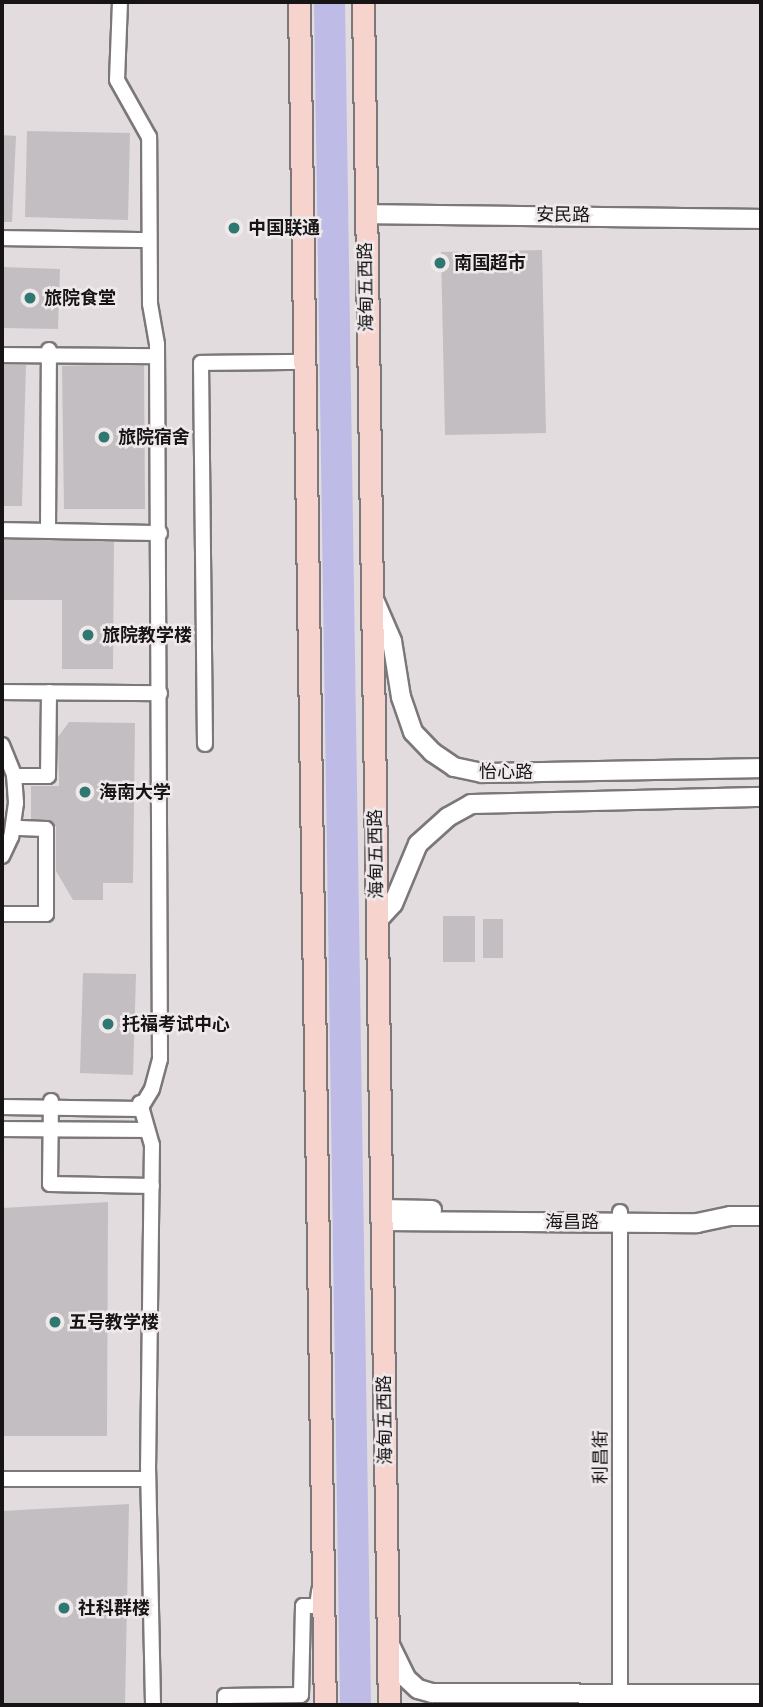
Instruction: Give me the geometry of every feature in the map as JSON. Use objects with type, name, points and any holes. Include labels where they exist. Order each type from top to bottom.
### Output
[{"type":"main road","points":[[299,2],[326,1705]]},
{"type":"main road","name":"海甸五西路","points":[[363,2],[389,1705]]},
{"type":"street","points":[[115,2],[111,77],[143,136],[146,243],[155,353],[155,1048],[137,1106],[144,1130],[149,1186],[146,1479],[150,1705]]},
{"type":"street","points":[[120,2],[117,77],[149,137],[146,243]]},
{"type":"street","name":"安民路","points":[[366,217],[761,219]]},
{"type":"street","name":"安民路","points":[[366,217],[761,225]]},
{"type":"street","points":[[2,237],[146,243]]},
{"type":"street","points":[[2,243],[146,243]]},
{"type":"street","points":[[2,349],[155,353]]},
{"type":"street","points":[[2,355],[46,352]]},
{"type":"street","points":[[46,352],[46,528]]},
{"type":"street","points":[[205,744],[201,363],[304,362]]},
{"type":"street","points":[[2,528],[157,531]]},
{"type":"street","name":"怡心路","points":[[371,592],[392,641],[401,697],[413,732],[432,752],[454,767],[482,773],[761,768]]},
{"type":"street","points":[[2,692],[157,695]]},
{"type":"street","points":[[2,698],[49,695]]},
{"type":"street","points":[[14,776],[48,776],[49,695]]},
{"type":"street","points":[[2,745],[14,776],[13,828],[2,856]]},
{"type":"street","name":"怡心路","points":[[377,921],[393,904],[418,844],[448,817],[471,804],[761,797]]},
{"type":"street","points":[[2,914],[46,914],[46,828],[13,828]]},
{"type":"street","points":[[2,908],[46,909]]},
{"type":"street","points":[[2,1101],[137,1106]]},
{"type":"street","points":[[2,1107],[51,1104]]},
{"type":"street","points":[[51,1104],[50,1184],[149,1186]]},
{"type":"street","points":[[2,1129],[144,1130]]},
{"type":"street","name":"海昌路","points":[[381,1215],[620,1217],[761,1209]]},
{"type":"street","name":"海昌路","points":[[620,1217],[697,1223],[730,1216],[761,1216]]},
{"type":"street","name":"利昌街","points":[[620,1217],[620,1698]]},
{"type":"street","points":[[2,1479],[146,1479]]},
{"type":"street","points":[[225,1705],[225,1696],[302,1695],[303,1606],[317,1606],[323,1569]]},
{"type":"street","points":[[388,1638],[405,1678],[425,1692],[761,1702]]},
{"type":"street","points":[[430,1705],[761,1694]]},
{"type":"water","points":[[314,2],[345,2],[371,1705],[340,1705]]},
{"type":"building","points":[[27,131],[130,133],[128,220],[25,217]]},
{"type":"building","points":[[2,135],[16,136],[12,222],[2,222]]},
{"type":"building","points":[[542,250],[546,433],[445,435],[441,252]]},
{"type":"building","name":"旅院食堂","points":[[2,267],[60,269],[58,329],[2,328]]},
{"type":"building","name":"旅院宿舍","points":[[144,363],[145,509],[64,509],[62,366]]},
{"type":"building","points":[[2,364],[26,365],[22,506],[2,506]]},
{"type":"building","name":"旅院教学楼","points":[[2,537],[114,538],[113,669],[62,669],[62,600],[2,600]]},
{"type":"building","points":[[69,722],[135,723],[133,883],[103,883],[103,900],[73,900],[56,871],[56,826],[31,826],[31,786],[59,786],[58,737]]},
{"type":"building","points":[[443,916],[475,916],[475,962],[443,962]]},
{"type":"building","points":[[483,919],[503,919],[503,958],[483,958]]},
{"type":"building","name":"托福考试中心","points":[[83,973],[136,974],[133,1075],[80,1073]]},
{"type":"building","name":"五号教学楼","points":[[108,1202],[107,1436],[2,1436],[2,1208]]},
{"type":"building","name":"社科群楼","points":[[129,1504],[125,1705],[2,1705],[2,1511]]},
{"type":"place","name":"中国联通","points":[[234,228]]},
{"type":"place","name":"南国超市","points":[[440,263]]},
{"type":"place","name":"旅院食堂","points":[[30,298]]},
{"type":"place","name":"旅院宿舍","points":[[104,437]]},
{"type":"place","name":"旅院教学楼","points":[[88,635]]},
{"type":"place","name":"海南大学","points":[[85,792]]},
{"type":"place","name":"托福考试中心","points":[[108,1024]]},
{"type":"place","name":"五号教学楼","points":[[55,1322]]},
{"type":"place","name":"社科群楼","points":[[64,1608]]}]
